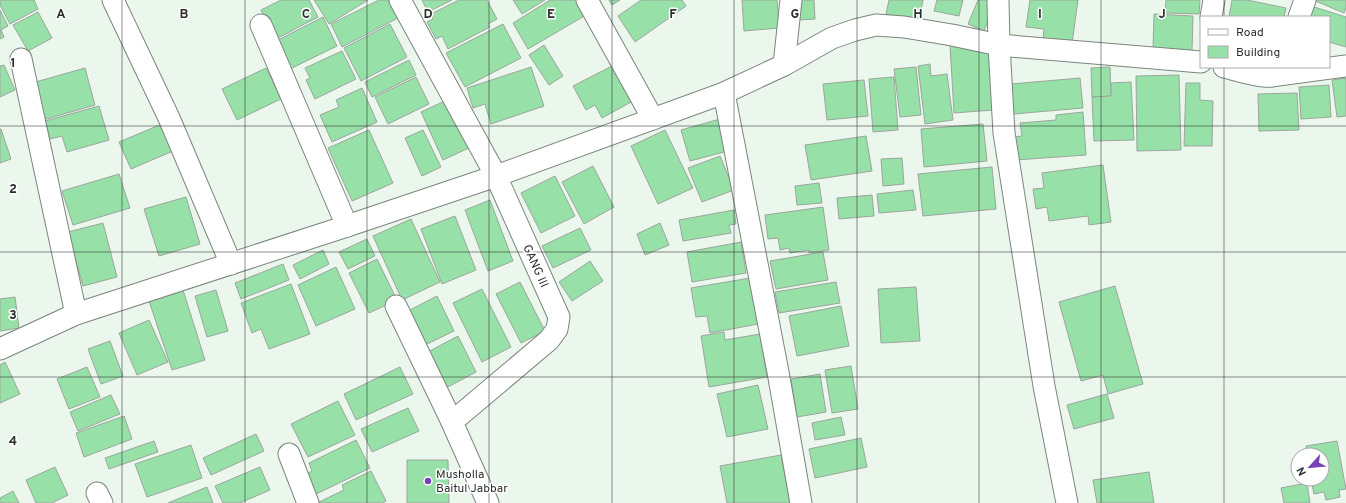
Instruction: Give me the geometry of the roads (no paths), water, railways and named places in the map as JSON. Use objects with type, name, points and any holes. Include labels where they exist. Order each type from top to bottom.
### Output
[{"type":"street","points":[[113,0],[169,118],[231,264]]},
{"type":"street","name":"GANG III","points":[[400,0],[496,176],[559,317],[557,329],[548,340],[459,416],[451,420]]},
{"type":"street","points":[[587,0],[654,119]]},
{"type":"street","points":[[784,65],[791,0]]},
{"type":"street","points":[[998,0],[1004,133],[1044,386],[1067,503]]},
{"type":"street","points":[[1211,16],[1214,0]]},
{"type":"street","points":[[1299,16],[1305,0]]},
{"type":"street","points":[[261,25],[347,226]]},
{"type":"street","points":[[0,349],[76,314],[496,176],[724,93],[784,65],[832,38],[855,30],[876,25],[911,28],[999,45],[1200,62]]},
{"type":"street","points":[[21,59],[76,314]]},
{"type":"street","points":[[1330,67],[1346,66]]},
{"type":"street","points":[[1228,68],[1259,75],[1275,71],[1318,68]]},
{"type":"street","points":[[724,93],[801,503]]},
{"type":"street","points":[[396,306],[451,420],[488,503]]},
{"type":"street","points":[[289,454],[308,503]]},
{"type":"place","name":"Musholla Baitul Jabbar","points":[[428,481]]}]
